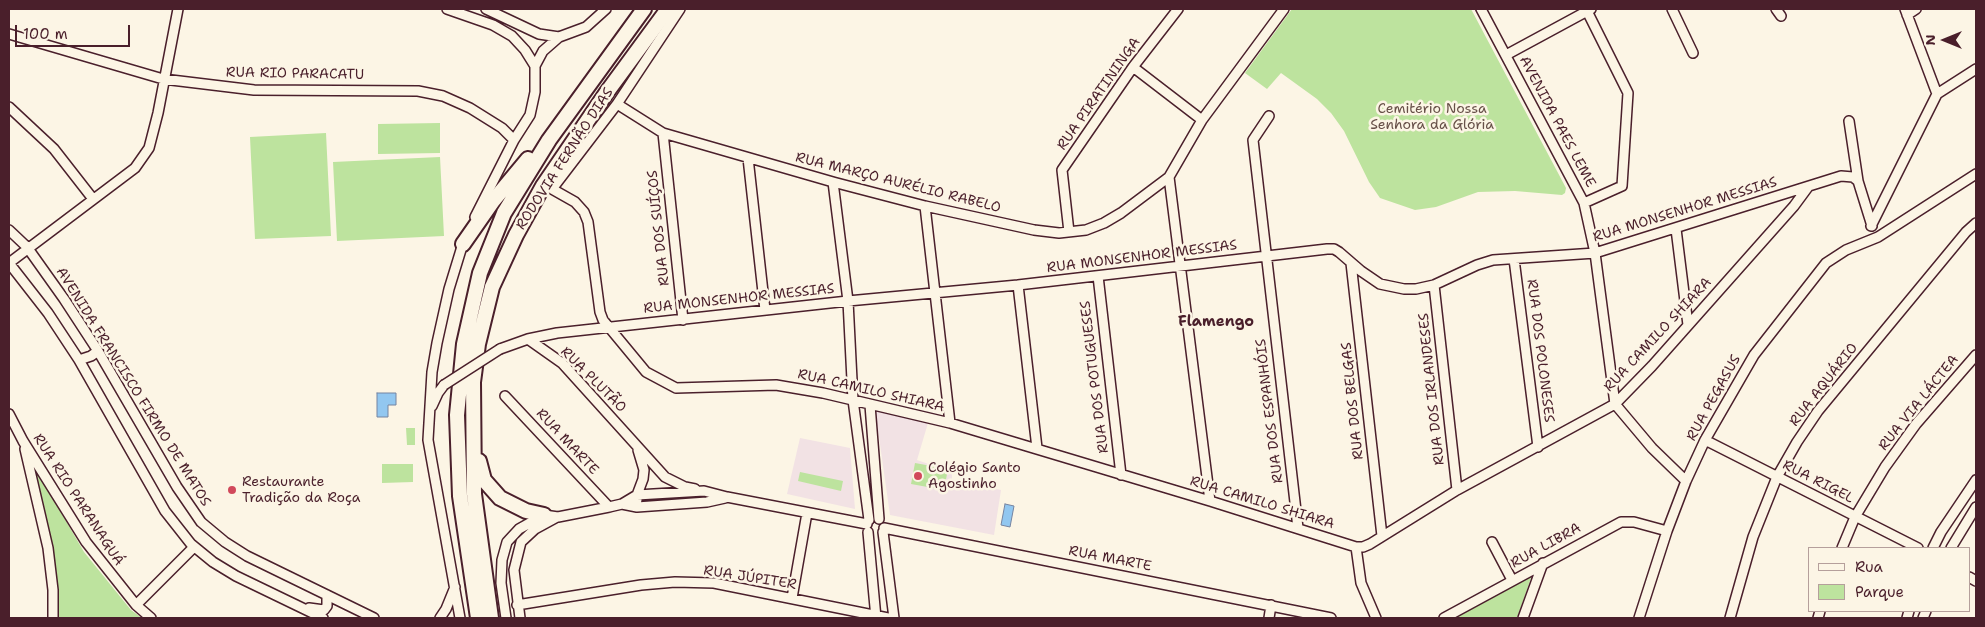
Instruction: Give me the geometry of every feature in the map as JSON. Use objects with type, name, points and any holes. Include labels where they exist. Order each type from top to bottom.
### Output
[{"type":"highway","name":"RODOVIA FERNÃO DIAS","points":[[478,618],[460,496],[457,416],[464,344],[480,273],[504,213],[548,140],[644,9]]},
{"type":"highway","name":"RODOVIA FERNÃO DIAS","points":[[491,618],[474,494],[473,382],[478,344],[492,287],[529,209],[559,162],[668,9]]},
{"type":"highway","points":[[463,244],[493,201],[534,152],[548,140]]},
{"type":"highway","points":[[516,235],[552,189]]},
{"type":"highway","points":[[473,382],[475,388],[478,458],[484,480],[500,498],[526,511],[551,516]]},
{"type":"highway","points":[[485,575],[490,588],[496,618]]},
{"type":"street","points":[[178,9],[163,79],[158,113],[149,148],[134,168],[27,247],[9,263],[48,313],[79,360],[166,511],[194,547],[213,562],[236,576],[323,618]]},
{"type":"street","points":[[447,9],[485,22],[512,36],[525,50],[535,66]]},
{"type":"street","points":[[486,9],[539,34],[558,37]]},
{"type":"street","points":[[460,618],[428,440],[437,343],[449,289],[463,244],[514,140],[530,115],[535,92],[535,66],[543,52],[558,37],[586,27],[606,9]]},
{"type":"street","name":"RODOVIA FERNÃO DIAS","points":[[552,189],[617,104],[680,9]]},
{"type":"street","name":"RUA PIRATININGA","points":[[1069,232],[1062,170],[1133,66],[1178,9]]},
{"type":"street","points":[[1210,501],[1169,177],[1202,120],[1284,9]]},
{"type":"street","name":"AVENIDA PAES LEME","points":[[1481,9],[1584,203],[1595,253],[1615,404]]},
{"type":"street","points":[[1672,9],[1693,53]]},
{"type":"street","points":[[1916,9],[1906,12],[1937,94]]},
{"type":"street","points":[[1506,56],[1589,10],[1628,93],[1622,186],[1584,203]]},
{"type":"street","name":"RUA RIO PARACATU","points":[[9,34],[163,79],[254,90],[418,91],[443,96],[470,108],[502,128],[514,140]]},
{"type":"street","points":[[1133,66],[1202,120]]},
{"type":"street","points":[[1872,226],[1937,94],[1976,68]]},
{"type":"street","name":"RUA MARÇO AURÉLIO RABELO","points":[[617,104],[663,132],[748,158],[925,206],[1059,234],[1086,230],[1104,223],[1169,177]]},
{"type":"street","points":[[9,107],[54,149],[93,199]]},
{"type":"street","name":"RUA DOS ESPANHÓIS","points":[[1269,116],[1253,140],[1298,528]]},
{"type":"street","points":[[1849,121],[1858,181],[1872,226],[1878,237]]},
{"type":"street","name":"RUA DOS SUÍÇOS","points":[[663,132],[683,320]]},
{"type":"street","points":[[748,158],[764,310]]},
{"type":"street","name":"RUA PEGASUS","points":[[1639,618],[1667,531],[1686,481],[1705,440],[1754,355],[1826,263],[1846,250],[1878,237],[1976,174]]},
{"type":"street","name":"RUA MONSENHOR MESSIAS","points":[[429,414],[438,393],[444,385],[500,349],[528,339],[557,333],[848,301],[1018,285],[1334,249],[1380,284],[1392,288],[1416,289],[1434,285],[1476,265],[1493,260],[1595,253],[1841,176],[1853,177],[1858,181]]},
{"type":"street","points":[[834,182],[848,301],[853,400],[868,526],[876,617]]},
{"type":"street","name":"RUA CAMILO SHIARA","points":[[552,189],[575,202],[584,212],[588,222],[600,312],[608,328],[646,372],[676,388],[776,385],[823,393],[950,423],[1037,448],[1356,547],[1363,547],[1457,490],[1615,404],[1794,206],[1808,187]]},
{"type":"street","points":[[925,206],[950,423]]},
{"type":"street","name":"RUA AQUÁRIO","points":[[1730,618],[1753,537],[1777,477],[1797,442],[1818,411],[1976,222]]},
{"type":"street","points":[[1676,229],[1688,325]]},
{"type":"street","name":"AVENIDA FRANCISCO FIRMO DE MATOS","points":[[9,230],[27,247],[64,298],[177,487],[202,522],[225,542],[247,556],[374,618]]},
{"type":"street","name":"RUA DOS POLONESES","points":[[1514,259],[1538,447]]},
{"type":"street","name":"RUA DOS BELGAS","points":[[1351,263],[1382,536]]},
{"type":"street","name":"RUA DOS POTUGUESES","points":[[1098,276],[1121,475]]},
{"type":"street","points":[[1018,285],[1037,448]]},
{"type":"street","name":"RUA DOS IRLANDESES","points":[[1434,285],[1457,490]]},
{"type":"street","name":"RUA PLUTÃO","points":[[528,339],[562,364],[665,477],[684,487],[704,491]]},
{"type":"street","points":[[79,360],[98,352]]},
{"type":"street","name":"RUA VIA LÁCTEA","points":[[1842,547],[1855,517],[1885,467],[1916,424],[1976,355]]},
{"type":"street","name":"RUA MARTE","points":[[505,396],[609,507]]},
{"type":"street","points":[[870,404],[879,519],[884,524],[894,618]]},
{"type":"street","points":[[1615,404],[1652,448],[1686,481]]},
{"type":"street","name":"RUA RIO PARANAGUÁ","points":[[9,414],[23,441],[86,542],[136,605],[151,618]]},
{"type":"street","name":"RUA RIGEL","points":[[1705,440],[1916,547]]},
{"type":"street","points":[[23,441],[48,548],[53,590],[53,618]]},
{"type":"street","name":"RUA PLUTÃO","points":[[635,443],[644,470],[643,480],[637,495],[637,507]]},
{"type":"street","points":[[1934,547],[1941,532],[1976,480]]},
{"type":"street","points":[[506,618],[501,582],[502,560],[506,542],[519,529],[551,516],[622,504],[637,495],[704,491],[868,526]]},
{"type":"street","points":[[622,504],[637,507],[707,502],[727,497]]},
{"type":"street","points":[[1952,547],[1976,507]]},
{"type":"street","points":[[792,598],[807,513]]},
{"type":"street","points":[[520,618],[514,570],[521,542],[551,516]]},
{"type":"street","points":[[868,526],[876,518],[879,519]]},
{"type":"street","name":"RUA LIBRA","points":[[1444,618],[1621,522],[1634,522],[1667,531]]},
{"type":"street","name":"RUA MARTE","points":[[868,526],[876,536],[884,530],[1331,618]]},
{"type":"street","points":[[1492,542],[1512,580]]},
{"type":"street","points":[[136,605],[194,547]]},
{"type":"street","points":[[1356,547],[1360,583],[1376,618]]},
{"type":"street","points":[[1523,618],[1543,563]]},
{"type":"street","name":"RUA JÚPITER","points":[[518,605],[641,585],[675,582],[714,583],[888,618]]},
{"type":"street","points":[[440,618],[446,609],[455,586]]},
{"type":"street","points":[[292,602],[324,610],[327,606],[326,594]]},
{"type":"street","points":[[1269,618],[1272,605]]},
{"type":"shaded area","name":"Colégio Santo Agostinho","points":[[875,409],[928,423],[917,460],[952,472],[952,480],[1001,490],[994,535],[890,515]]},
{"type":"shaded area","points":[[800,438],[850,448],[855,509],[787,494]]},
{"type":"green space","name":"Cemitério Nossa Senhora da Glória","points":[[1292,9],[1471,9],[1566,188],[1565,193],[1562,195],[1515,191],[1478,192],[1436,207],[1415,210],[1380,198],[1369,182],[1344,131],[1331,113],[1317,99],[1281,73],[1267,89],[1245,73]]},
{"type":"green space","points":[[440,123],[440,153],[378,154],[378,124]]},
{"type":"green space","points":[[326,133],[331,236],[255,239],[250,137]]},
{"type":"green space","points":[[440,157],[444,236],[337,241],[333,162]]},
{"type":"green space","points":[[406,428],[415,428],[415,445],[407,445]]},
{"type":"green space","points":[[915,463],[948,469],[944,490],[911,484]]},
{"type":"green space","points":[[382,464],[413,464],[413,482],[382,483]]},
{"type":"green space","points":[[800,472],[843,481],[841,491],[798,481]]},
{"type":"green space","points":[[38,473],[84,552],[131,610],[142,618],[57,618],[59,594],[51,542],[34,477]]},
{"type":"green space","points":[[1532,575],[1517,618],[1454,618]]},
{"type":"water","points":[[377,393],[396,393],[396,405],[388,405],[388,417],[377,417]]},
{"type":"water","points":[[1005,504],[1014,506],[1010,527],[1001,525]]},
{"type":"place","name":"Colégio Santo Agostinho","points":[[918,476]]},
{"type":"place","name":"Restaurante Tradição da Roça","points":[[232,490]]},
{"type":"district","name":"Flamengo","points":[[1216,322]]}]
